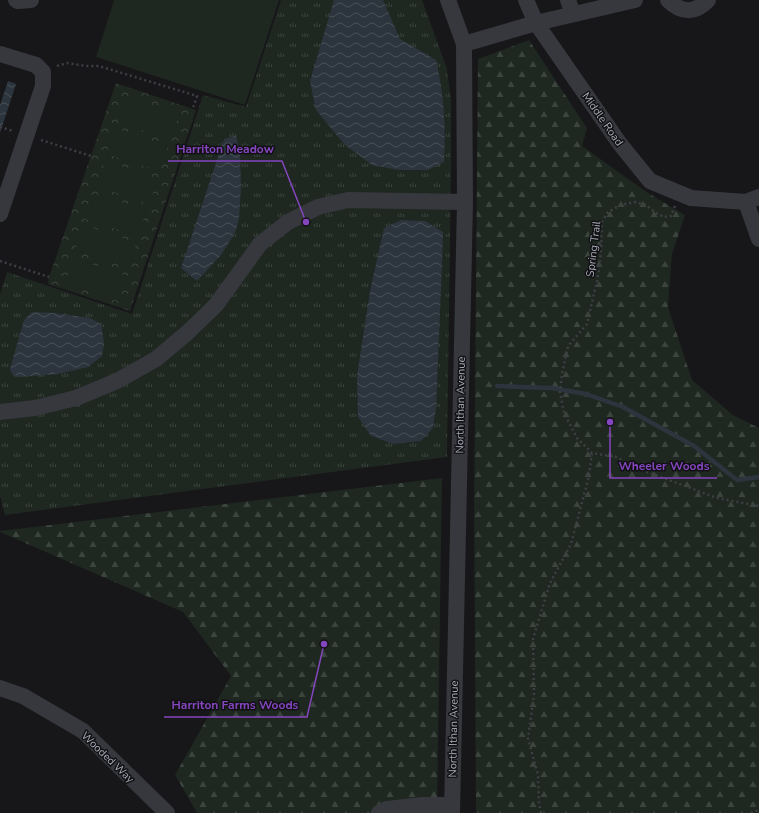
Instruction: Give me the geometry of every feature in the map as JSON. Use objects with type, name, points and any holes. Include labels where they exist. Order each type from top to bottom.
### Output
[{"type":"street","points":[[16,0],[30,0]]},
{"type":"street","name":"North Ithan Avenue","points":[[448,0],[464,44],[465,202],[452,809]]},
{"type":"street","name":"Middle Road","points":[[526,0],[536,23],[620,144],[650,181],[691,198],[752,199]]},
{"type":"street","points":[[464,44],[536,23],[570,7],[635,0]]},
{"type":"street","points":[[668,0],[674,6],[688,10],[696,9],[708,0]]},
{"type":"street","points":[[0,54],[36,66],[44,72],[42,86],[0,214]]},
{"type":"street","points":[[752,199],[759,239]]},
{"type":"street","points":[[0,412],[35,408],[76,398],[117,381],[156,359],[187,333],[216,305],[260,244],[288,222],[318,208],[348,200],[465,202]]},
{"type":"street","name":"Wooded Way","points":[[0,688],[23,696],[83,731],[167,813]]},
{"type":"street","points":[[379,813],[387,809],[423,805],[452,809]]},
{"type":"path","points":[[53,67],[67,63],[86,66],[99,66],[197,96],[192,108]]},
{"type":"path","points":[[0,126],[17,132]]},
{"type":"path","points":[[34,138],[91,156]]},
{"type":"path","name":"Spring Trail","points":[[592,453],[577,438],[564,413],[560,392],[568,346],[587,324],[597,281],[601,253],[602,222],[608,212],[620,205],[635,202],[646,205],[664,217],[672,216],[680,194]]},
{"type":"path","points":[[0,261],[50,277]]},
{"type":"path","points":[[541,813],[539,804],[538,775],[528,738],[534,695],[533,639],[550,583],[571,544],[589,476],[592,453],[616,456],[642,470],[717,498],[759,506]]},
{"type":"path","points":[[751,813],[759,810]]},
{"type":"green space","points":[[114,0],[279,0],[245,105],[96,57]]},
{"type":"green space","points":[[281,0],[422,0],[447,69],[451,100],[447,457],[5,515],[0,496],[0,294],[7,272],[132,314],[203,95],[246,107]]},
{"type":"green space","points":[[529,40],[587,128],[582,146],[648,193],[685,215],[672,254],[668,307],[692,380],[733,415],[759,428],[759,813],[476,813],[474,506],[478,59]]},
{"type":"green space","points":[[116,83],[196,110],[130,311],[48,284],[49,277]]},
{"type":"green space","points":[[127,97],[179,115],[171,140],[118,122]]},
{"type":"green space","points":[[115,129],[168,146],[160,171],[107,154]]},
{"type":"green space","points":[[105,161],[158,179],[149,204],[97,186]]},
{"type":"green space","points":[[94,194],[146,211],[138,236],[85,219]]},
{"type":"green space","points":[[84,225],[136,243],[128,267],[75,250]]},
{"type":"green space","points":[[74,258],[126,276],[118,301],[65,283]]},
{"type":"green space","points":[[442,478],[437,813],[197,813],[175,775],[231,676],[183,612],[0,532],[0,531]]},
{"type":"water","points":[[334,0],[383,0],[400,39],[436,60],[444,111],[444,162],[428,170],[399,170],[372,165],[344,144],[316,110],[310,81]]},
{"type":"water","points":[[8,81],[16,84],[0,133],[0,105]]},
{"type":"water","points":[[236,136],[240,152],[241,187],[239,219],[235,233],[221,255],[197,281],[181,268],[224,139]]},
{"type":"water","points":[[401,220],[425,221],[443,232],[442,264],[436,408],[433,428],[421,441],[393,444],[371,436],[358,417],[357,376],[370,291],[384,228]]},
{"type":"water","points":[[32,312],[54,313],[90,318],[101,324],[104,342],[102,356],[88,367],[58,374],[20,377],[12,374],[10,369],[24,320]]},
{"type":"waterway","points":[[497,386],[552,388],[586,394],[623,407],[694,446],[737,480],[759,477]]},
{"type":"place","name":"Harriton Meadow","points":[[306,222]]},
{"type":"place","name":"Wheeler Woods","points":[[610,422]]},
{"type":"place","name":"Harriton Farms Woods","points":[[324,644]]}]
